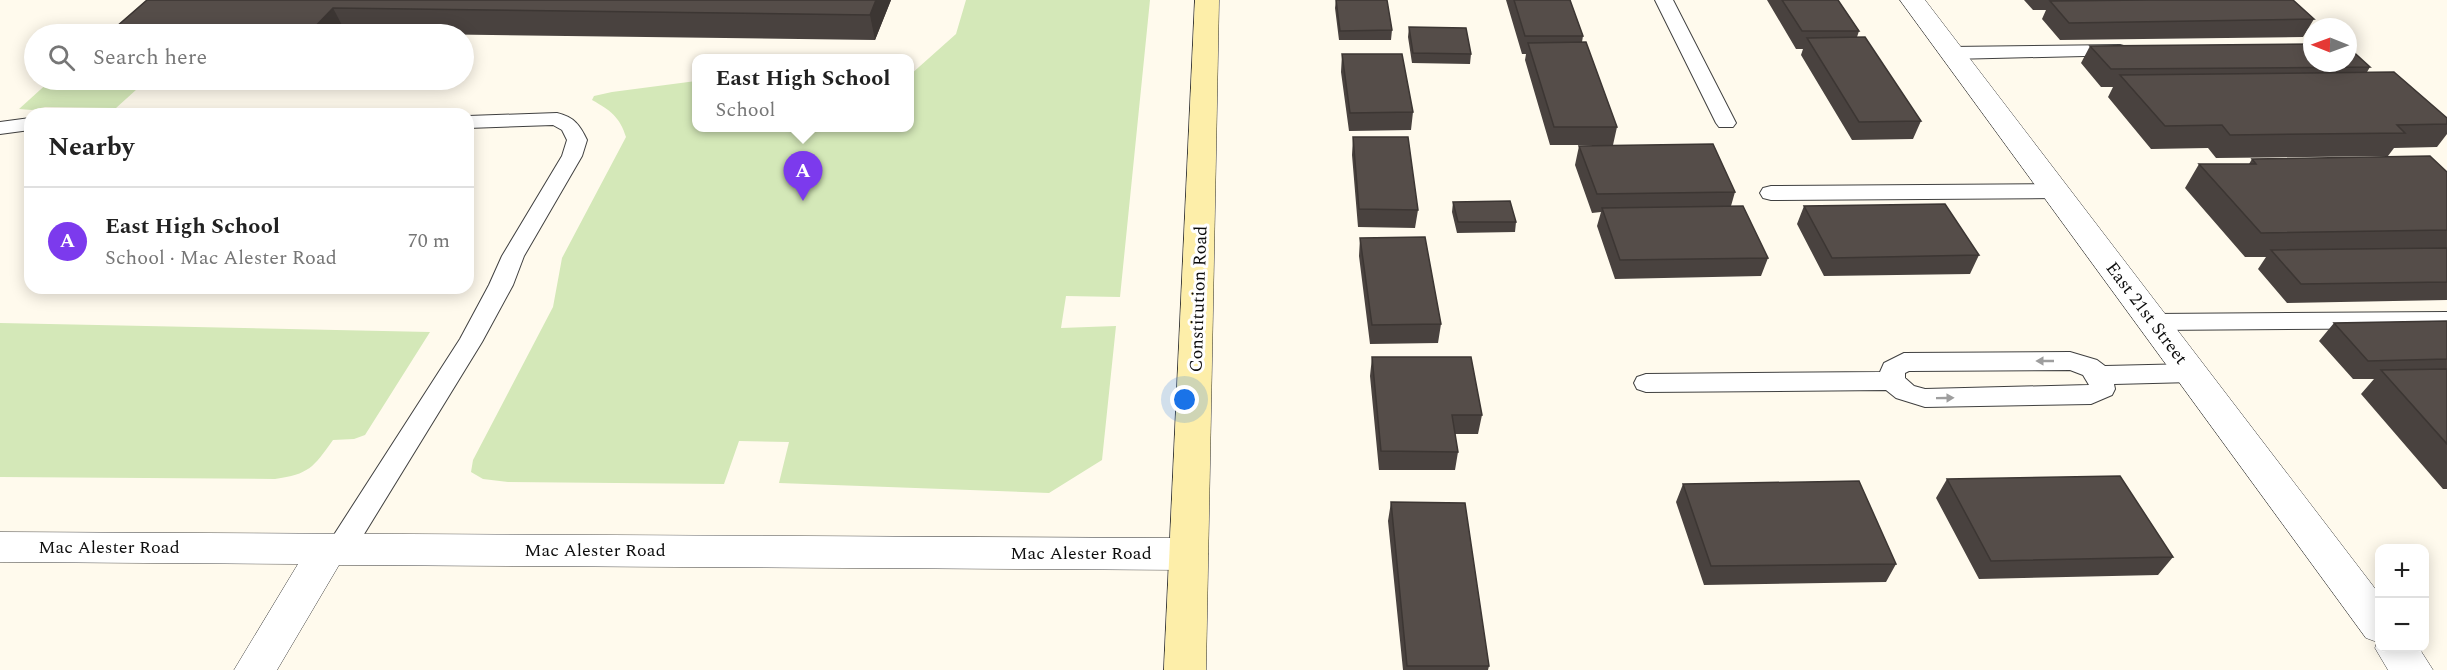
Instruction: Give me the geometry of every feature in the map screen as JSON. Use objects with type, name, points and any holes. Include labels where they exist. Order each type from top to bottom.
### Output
[{"type":"street","name":"Constitution Road","points":[[1185,670],[1207,0]]},
{"type":"street","name":"East 21st Street","points":[[1912,0],[2375,621]]},
{"type":"street","name":"Mac Alester Road","points":[[0,547],[1189,554]]},
{"type":"street","points":[[255,670],[334,549]]},
{"type":"street","points":[[2399,652],[2412,670]]},
{"type":"lane","points":[[1664,0],[1725,123]]},
{"type":"lane","points":[[1951,53],[2143,51]]},
{"type":"lane","points":[[334,549],[470,342],[501,285],[513,256],[572,156],[577,140],[570,126],[556,119],[474,122]]},
{"type":"lane","points":[[0,128],[24,125]]},
{"type":"lane","points":[[1771,194],[2056,191]]},
{"type":"lane","points":[[2154,322],[2447,320]]},
{"type":"lane","points":[[1892,381],[1893,369],[1904,362],[2070,361],[2087,365],[2100,375],[2192,373]]},
{"type":"lane","points":[[1646,383],[1892,381],[1905,392],[1925,398],[2091,395],[2103,389],[2100,375]]},
{"type":"green space","points":[[966,0],[1150,0],[1120,297],[1066,296],[1061,328],[1116,326],[1102,460],[1049,493],[779,483],[789,442],[739,441],[724,484],[508,482],[483,479],[471,472],[473,460],[553,307],[562,258],[626,137],[617,119],[592,100],[594,96],[692,82],[692,132],[914,132],[914,71],[956,34]]},
{"type":"green space","points":[[40,90],[136,90],[116,108],[19,109]]},
{"type":"green space","points":[[0,323],[430,332],[365,435],[354,439],[333,440],[315,463],[296,475],[275,479],[0,477]]},
{"type":"building","points":[[147,0],[876,0],[870,15],[333,8],[318,24],[119,24]]},
{"type":"building","points":[[1336,0],[1387,0],[1392,30],[1340,31]]},
{"type":"building","points":[[1514,0],[1570,0],[1583,36],[1525,36]]},
{"type":"building","points":[[1782,0],[1838,0],[1859,31],[1802,31]]},
{"type":"building","points":[[2293,0],[2313,18],[2069,23],[2050,1]]},
{"type":"building","points":[[1409,27],[1466,28],[1471,54],[1413,53]]},
{"type":"building","points":[[1865,37],[1921,121],[1859,122],[1807,38]]},
{"type":"building","points":[[1586,42],[1617,127],[1554,127],[1528,43]]},
{"type":"building","points":[[2303,44],[2303,68],[2111,69],[2090,46]]},
{"type":"building","points":[[1342,54],[1402,54],[1413,112],[1350,113]]},
{"type":"building","points":[[2357,55],[2370,67],[2357,67]]},
{"type":"building","points":[[2394,72],[2447,118],[2447,124],[2397,125],[2405,133],[2230,135],[2222,125],[2165,126],[2120,75]]},
{"type":"building","points":[[1353,137],[1408,137],[1418,210],[1359,209]]},
{"type":"building","points":[[1713,144],[1735,192],[1597,194],[1579,146]]},
{"type":"building","points":[[2430,156],[2447,172],[2447,230],[2261,233],[2199,164],[2256,164],[2252,159]]},
{"type":"building","points":[[1510,201],[1516,222],[1458,222],[1453,202]]},
{"type":"building","points":[[1945,204],[1979,255],[1832,258],[1804,206]]},
{"type":"building","points":[[1743,206],[1768,258],[1620,260],[1602,208]]},
{"type":"building","points":[[1425,237],[1441,324],[1372,325],[1360,238]]},
{"type":"building","points":[[2447,248],[2447,282],[2301,284],[2271,250]]},
{"type":"building","points":[[2447,321],[2447,359],[2368,361],[2334,323]]},
{"type":"building","points":[[1372,357],[1471,357],[1482,415],[1452,415],[1458,452],[1381,451]]},
{"type":"building","points":[[2447,369],[2447,444],[2381,370]]},
{"type":"building","points":[[2120,476],[2173,557],[1991,561],[1947,479]]},
{"type":"building","points":[[1859,481],[1896,564],[1711,566],[1683,484]]},
{"type":"building","points":[[1391,502],[1465,503],[1489,666],[1407,666]]},
{"type":"place","name":"East High School","points":[[803,201]]}]
